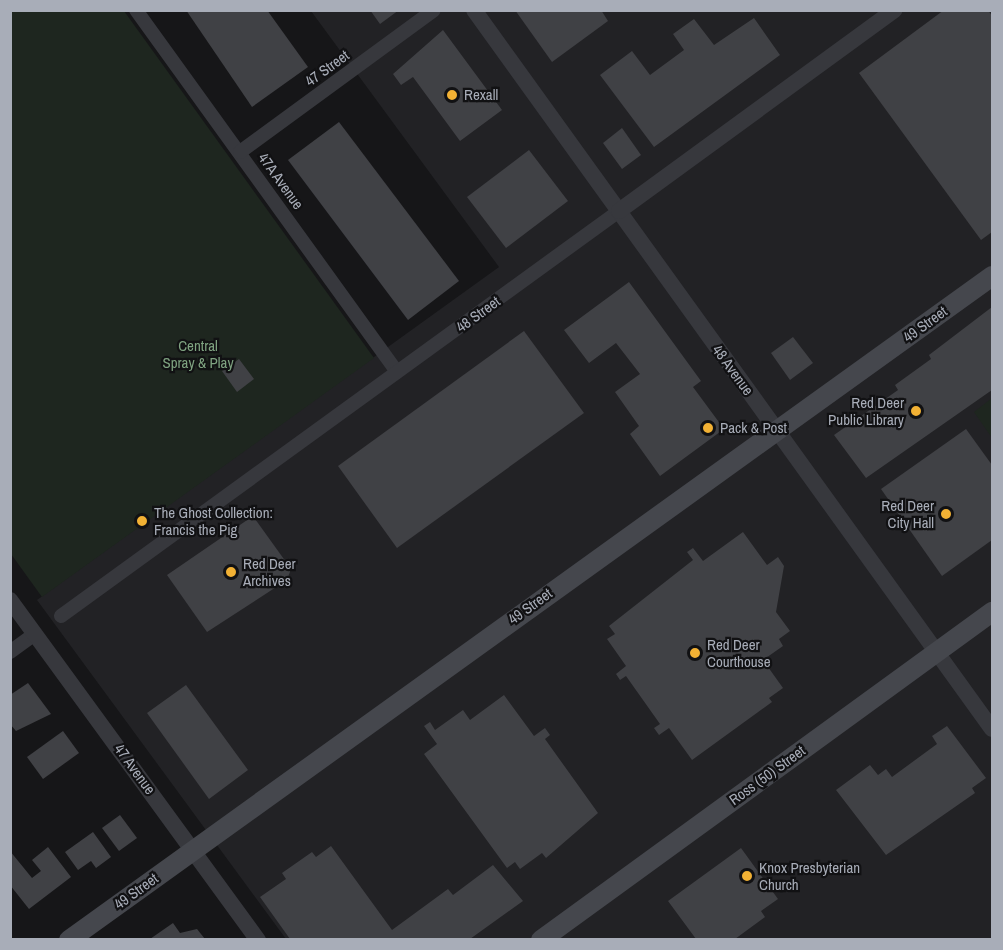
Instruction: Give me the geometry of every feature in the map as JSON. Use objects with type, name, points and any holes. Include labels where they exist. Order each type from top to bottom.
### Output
[{"type":"main road","name":"49 Street","points":[[69,939],[993,276]]},
{"type":"main road","name":"Ross (50) Street","points":[[541,939],[993,612]]},
{"type":"street","name":"47A Avenue","points":[[136,10],[397,372]]},
{"type":"street","name":"47 Street","points":[[240,152],[434,10]]},
{"type":"street","name":"48 Avenue","points":[[474,10],[993,729]]},
{"type":"street","name":"48 Street","points":[[61,616],[895,10]]},
{"type":"street","name":"47 Avenue","points":[[10,600],[258,939]]},
{"type":"street","points":[[10,652],[35,634]]},
{"type":"shaded area","points":[[311,11],[992,11],[992,939],[286,939],[37,600],[499,267]]},
{"type":"green space","name":"Central Spray & Play","points":[[11,11],[124,11],[374,358],[42,597],[11,554]]},
{"type":"green space","points":[[992,398],[992,438],[974,412]]},
{"type":"building","points":[[186,10],[267,10],[308,67],[252,107]]},
{"type":"building","points":[[370,10],[399,10],[380,24]]},
{"type":"building","points":[[515,10],[601,10],[608,21],[552,62]]},
{"type":"building","points":[[944,10],[988,10],[992,16],[992,232],[981,240],[859,73]]},
{"type":"building","points":[[754,18],[780,55],[654,147],[600,75],[632,51],[650,75],[684,50],[673,34],[694,19],[714,45]]},
{"type":"building","points":[[443,30],[502,110],[460,141],[413,77],[401,85],[393,74]]},
{"type":"building","points":[[339,122],[459,281],[408,320],[288,160]]},
{"type":"building","points":[[622,128],[641,155],[622,169],[603,143]]},
{"type":"building","points":[[529,150],[568,201],[506,248],[467,197]]},
{"type":"building","points":[[629,282],[701,381],[693,387],[724,429],[660,476],[630,434],[639,426],[615,392],[640,374],[616,343],[589,363],[564,330]]},
{"type":"building","name":"Red Deer Public Library","points":[[992,307],[992,390],[866,478],[834,435],[898,390],[895,385],[931,359],[929,355]]},
{"type":"building","points":[[524,331],[584,413],[397,548],[338,466]]},
{"type":"building","points":[[793,337],[813,363],[790,380],[771,353]]},
{"type":"building","points":[[239,359],[254,379],[237,392],[222,371]]},
{"type":"building","name":"Red Deer City Hall","points":[[966,429],[992,465],[992,540],[942,576],[881,489]]},
{"type":"building","name":"Red Deer Archives","points":[[253,516],[291,569],[287,580],[207,632],[167,575]]},
{"type":"building","name":"Red Deer Courthouse","points":[[743,532],[767,565],[778,557],[784,566],[776,612],[790,631],[779,639],[783,646],[763,660],[783,688],[769,698],[772,702],[692,760],[669,728],[659,735],[654,728],[660,724],[626,676],[620,680],[616,674],[626,666],[607,639],[615,634],[609,626],[693,560],[687,552],[693,548],[703,561]]},
{"type":"building","points":[[28,683],[51,714],[16,731],[10,724],[10,695]]},
{"type":"building","points":[[186,685],[248,770],[209,799],[147,713]]},
{"type":"building","points":[[504,695],[534,736],[545,728],[550,735],[545,739],[598,813],[546,858],[542,853],[520,869],[515,862],[507,868],[424,754],[437,744],[424,726],[430,722],[435,730],[463,710],[470,720]]},
{"type":"building","points":[[947,726],[986,778],[972,788],[975,793],[886,855],[836,790],[870,765],[878,775],[886,769],[892,777],[937,744],[932,736]]},
{"type":"building","points":[[63,731],[79,753],[43,779],[27,757]]},
{"type":"building","points":[[120,815],[137,838],[119,851],[102,828]]},
{"type":"building","points":[[93,832],[111,857],[96,868],[91,861],[78,870],[65,852]]},
{"type":"building","points":[[331,846],[392,930],[448,889],[453,895],[493,865],[523,901],[470,939],[290,939],[260,897],[286,879],[282,873],[312,852],[316,857]]},
{"type":"building","points":[[48,847],[71,877],[29,909],[10,885],[10,851],[32,878],[41,871],[32,860]]},
{"type":"building","points":[[741,848],[778,899],[761,911],[765,917],[735,939],[696,939],[668,901]]},
{"type":"building","points":[[173,923],[180,933],[197,929],[205,939],[150,939]]},
{"type":"place","name":"Rexall","points":[[452,95]]},
{"type":"place","name":"Red Deer Public Library","points":[[916,411]]},
{"type":"place","name":"Pack & Post","points":[[708,428]]},
{"type":"place","name":"Red Deer City Hall","points":[[946,514]]},
{"type":"place","name":"The Ghost Collection: Francis the Pig","points":[[142,521]]},
{"type":"place","name":"Red Deer Archives","points":[[231,572]]},
{"type":"place","name":"Red Deer Courthouse","points":[[695,653]]},
{"type":"place","name":"Knox Presbyterian Church","points":[[747,876]]}]
